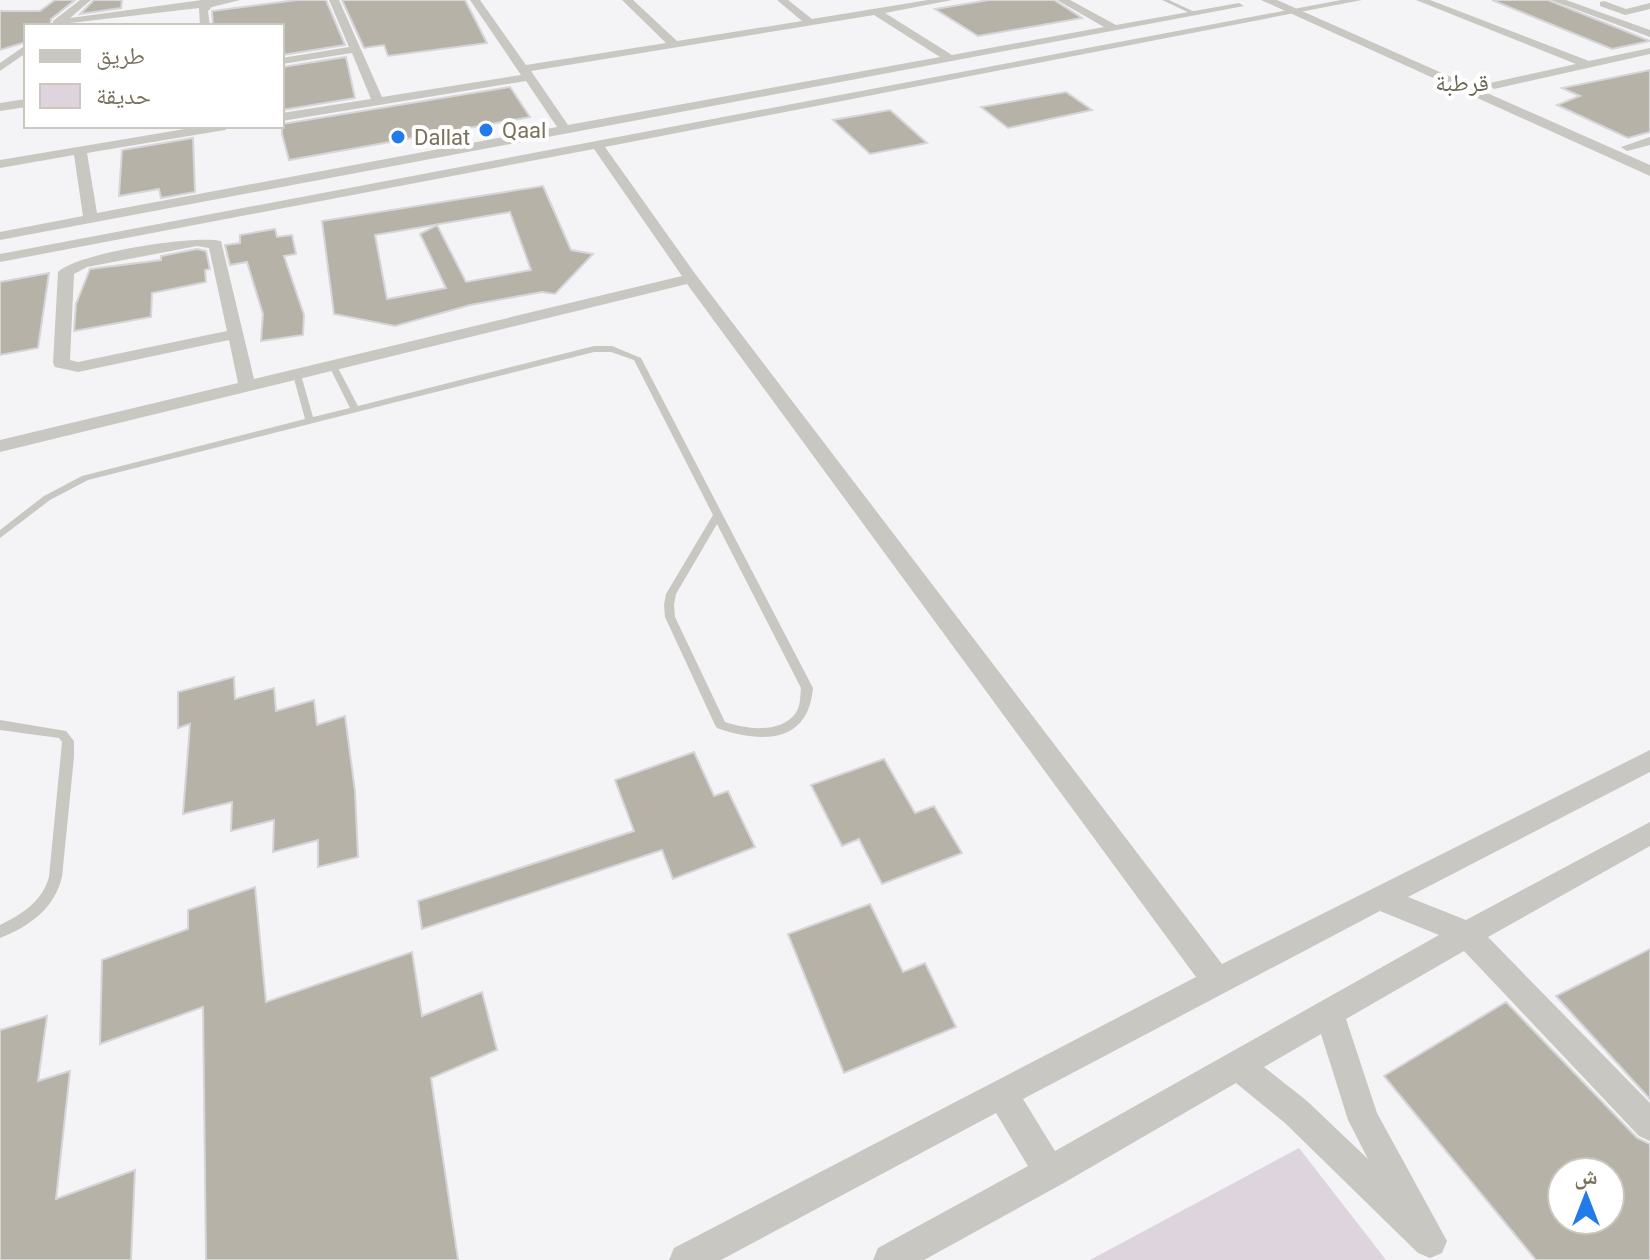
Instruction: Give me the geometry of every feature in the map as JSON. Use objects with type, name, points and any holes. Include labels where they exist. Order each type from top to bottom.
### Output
[{"type":"street","points":[[56,24],[86,0]]},
{"type":"street","points":[[62,24],[235,0]]},
{"type":"street","points":[[334,0],[378,101]]},
{"type":"street","points":[[475,0],[565,129]]},
{"type":"street","points":[[627,0],[675,45]]},
{"type":"street","points":[[782,0],[811,23]]},
{"type":"street","points":[[284,117],[675,45],[943,0]]},
{"type":"street","points":[[1062,0],[1113,28]]},
{"type":"street","points":[[0,236],[1271,0],[1292,6],[1650,171]]},
{"type":"street","points":[[0,258],[1292,6],[1310,8],[1357,0]]},
{"type":"street","points":[[1421,0],[1589,65]]},
{"type":"street","points":[[1556,0],[1650,34]]},
{"type":"street","points":[[1591,0],[1625,12],[1650,6]]},
{"type":"street","points":[[205,24],[203,10],[208,2]]},
{"type":"street","points":[[1310,8],[1494,85],[1650,157]]},
{"type":"street","points":[[876,12],[950,59]]},
{"type":"street","points":[[284,61],[356,49]]},
{"type":"street","points":[[0,68],[24,50]]},
{"type":"street","points":[[1494,85],[1650,51]]},
{"type":"street","points":[[0,107],[24,103]]},
{"type":"street","points":[[0,164],[213,128]]},
{"type":"street","points":[[1627,147],[1650,141]]},
{"type":"street","points":[[596,143],[691,278],[1217,981]]},
{"type":"street","points":[[80,150],[91,219]]},
{"type":"street","points":[[236,334],[78,367],[66,366],[61,363],[66,272],[97,261],[197,242],[216,244],[236,334],[247,386]]},
{"type":"street","points":[[0,446],[691,278]]},
{"type":"street","points":[[686,1260],[1217,981],[1650,760]]},
{"type":"street","points":[[890,1260],[1051,1173],[1466,933],[1650,833]]},
{"type":"street","points":[[1381,899],[1466,933],[1650,1125]]},
{"type":"street","points":[[1329,1013],[1364,1120],[1437,1250]]},
{"type":"street","points":[[1238,1065],[1296,1112],[1437,1250]]},
{"type":"street","points":[[1002,1094],[1051,1173]]},
{"type":"lane","points":[[1165,0],[1196,14]]},
{"type":"lane","points":[[0,535],[47,498],[85,478],[594,349],[625,352],[637,358],[718,514],[807,688],[808,705],[800,719],[778,730],[748,735],[721,725],[670,617],[671,594],[718,514]]},
{"type":"lane","points":[[333,366],[355,410]]},
{"type":"lane","points":[[297,375],[310,421]]},
{"type":"lane","points":[[0,725],[62,734],[68,741],[57,878],[42,907],[0,932]]},
{"type":"green space","points":[[1299,1148],[1386,1260],[1090,1260]]},
{"type":"building","points":[[55,0],[75,0],[51,19],[50,24],[24,24],[24,43],[0,50],[0,11],[40,11]]},
{"type":"building","points":[[94,0],[122,0],[121,8],[80,14]]},
{"type":"building","points":[[297,0],[326,0],[345,45],[284,55],[284,24],[213,24],[212,11]]},
{"type":"building","points":[[342,0],[465,0],[487,43],[388,56],[384,45],[364,48]]},
{"type":"building","points":[[989,0],[1054,0],[1082,18],[978,36],[935,9]]},
{"type":"building","points":[[1492,0],[1548,0],[1650,41],[1612,49]]},
{"type":"building","points":[[346,57],[355,98],[284,110],[284,67]]},
{"type":"building","points":[[1650,70],[1650,132],[1628,138],[1557,105],[1580,96],[1562,88]]},
{"type":"building","points":[[510,87],[530,117],[289,160],[282,134],[284,124]]},
{"type":"building","points":[[1066,92],[1092,110],[1008,128],[981,107]]},
{"type":"building","points":[[890,110],[927,143],[870,154],[833,120]]},
{"type":"building","points":[[193,138],[195,192],[161,198],[159,189],[119,196],[122,150]]},
{"type":"building","points":[[543,186],[571,250],[593,254],[555,294],[542,292],[470,305],[395,326],[334,314],[322,221]],"holes":[[[510,212],[531,270],[466,282],[437,225],[420,234],[446,288],[387,299],[375,235]]]},
{"type":"building","points":[[275,229],[277,237],[292,235],[296,254],[284,256],[304,315],[303,335],[261,341],[263,314],[247,262],[230,265],[225,245],[240,243],[240,235]]},
{"type":"building","points":[[197,249],[206,251],[210,269],[205,270],[206,282],[152,293],[151,317],[74,331],[76,304],[90,269],[161,260],[161,256]]},
{"type":"building","points":[[49,273],[38,348],[0,355],[0,282]]},
{"type":"building","points":[[234,677],[235,699],[274,688],[276,711],[314,700],[317,725],[345,716],[355,791],[358,857],[318,867],[318,840],[273,852],[274,820],[231,831],[232,802],[183,814],[190,724],[178,728],[178,692]]},
{"type":"building","points":[[694,752],[714,796],[728,791],[755,847],[673,879],[662,850],[422,929],[418,901],[634,831],[615,780]]},
{"type":"building","points":[[884,759],[915,813],[934,806],[962,853],[882,884],[859,839],[842,846],[811,785]]},
{"type":"building","points":[[255,887],[266,1002],[412,952],[422,1016],[482,992],[497,1050],[431,1078],[458,1260],[206,1260],[203,1007],[100,1044],[102,960],[188,929],[188,910]]},
{"type":"building","points":[[870,904],[903,972],[925,963],[956,1027],[844,1073],[788,934]]},
{"type":"building","points":[[1650,949],[1650,1099],[1556,996]]},
{"type":"building","points":[[1506,1002],[1637,1138],[1650,1144],[1650,1260],[1536,1260],[1384,1076]]},
{"type":"building","points":[[47,1016],[38,1081],[70,1071],[56,1199],[135,1170],[131,1260],[0,1260],[0,1030]]},
{"type":"place","name":"Qaal","points":[[486,130]]},
{"type":"place","name":"Dallat","points":[[398,137]]},
{"type":"district","name":"قرطبة","points":[[1462,83]]}]
